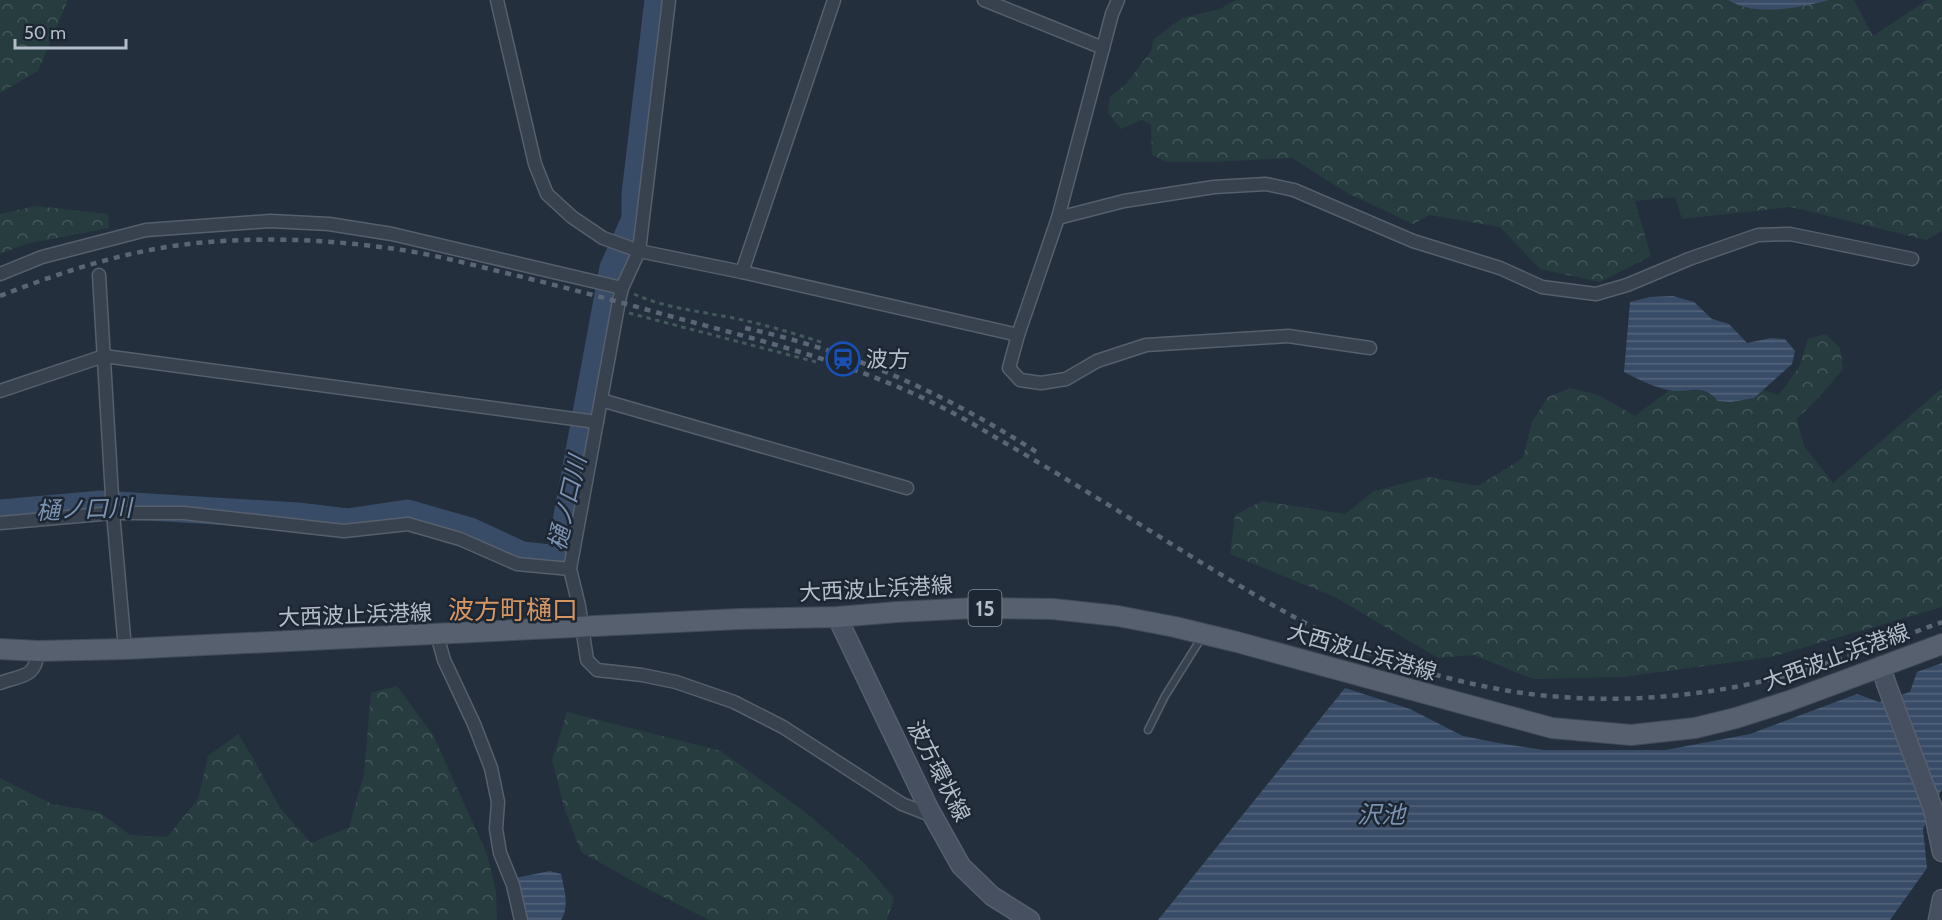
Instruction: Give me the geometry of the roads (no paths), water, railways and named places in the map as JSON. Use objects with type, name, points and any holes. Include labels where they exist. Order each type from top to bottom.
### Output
[{"type":"main road","name":"大西波止浜港線","points":[[0,649],[38,651],[125,649],[837,617],[975,608],[1053,609],[1118,616],[1204,634],[1552,728],[1631,735],[1695,728],[1736,718],[1883,674],[1942,644]]},
{"type":"main road","name":"波方環状線","points":[[837,617],[933,816],[961,866],[992,896],[1030,920]]},
{"type":"main road","points":[[1883,674],[1933,809],[1941,839]]},
{"type":"main road","points":[[1938,920],[1942,898]]},
{"type":"street","points":[[497,0],[535,164],[547,194],[572,217],[603,238],[639,251],[1018,335]]},
{"type":"street","points":[[669,0],[639,251],[622,288],[617,310],[570,569],[586,660],[597,670],[642,675],[676,682],[734,702],[799,736],[902,804],[933,816]]},
{"type":"street","points":[[742,272],[834,0]]},
{"type":"street","points":[[984,0],[1103,48]]},
{"type":"street","points":[[1118,0],[1112,14],[1058,218],[1009,368],[1020,380],[1041,383],[1066,379],[1097,361],[1146,345],[1288,336],[1370,348]]},
{"type":"street","points":[[1058,218],[1124,201],[1214,188],[1266,184],[1294,190],[1413,241],[1500,268],[1542,287],[1596,294],[1627,285],[1689,259],[1758,235],[1790,234],[1912,259]]},
{"type":"street","points":[[0,274],[42,257],[146,230],[270,221],[329,224],[392,234],[622,288]]},
{"type":"street","points":[[99,275],[113,513],[125,649]]},
{"type":"street","points":[[0,391],[104,356],[597,422]]},
{"type":"street","points":[[601,400],[907,488]]},
{"type":"street","points":[[0,523],[113,513],[184,513],[344,531],[408,524],[460,538],[517,564],[570,569]]},
{"type":"street","points":[[437,635],[444,660],[474,724],[491,768],[498,802],[496,829],[500,853],[513,885],[521,920]]},
{"type":"street","points":[[0,683],[30,673],[37,665],[38,651]]},
{"type":"lane","points":[[1148,730],[1165,696],[1204,634]]},
{"type":"water","points":[[1728,0],[1829,0],[1804,6],[1765,10],[1739,5]]},
{"type":"water","points":[[1673,296],[1694,302],[1712,319],[1729,324],[1747,343],[1771,338],[1785,339],[1795,351],[1792,364],[1754,398],[1731,402],[1718,401],[1705,391],[1664,389],[1624,372],[1630,302],[1650,297]]},
{"type":"water","name":"沢池","points":[[1942,663],[1942,789],[1923,829],[1927,868],[1890,920],[1158,920],[1345,688],[1410,709],[1463,736],[1498,743],[1544,750],[1666,750],[1750,734],[1857,694],[1879,702],[1910,692],[1917,672]]},
{"type":"water","points":[[550,871],[561,874],[566,897],[564,915],[561,920],[525,920],[515,878]]},
{"type":"waterway","name":"樋ノ口川","points":[[0,513],[101,504],[298,516],[347,522],[407,513],[470,531],[522,555],[559,559],[613,268],[635,219],[635,194],[658,0]]},
{"type":"railway","points":[[0,296],[51,277],[129,254],[209,242],[256,240],[326,242],[409,251],[586,293],[810,355],[915,394],[973,424],[1237,584],[1318,629],[1360,649],[1400,664],[1444,677],[1509,691],[1605,699],[1642,698],[1716,690],[1789,675],[1942,622]]},
{"type":"railway","points":[[745,328],[823,349],[897,377],[968,412],[1038,453]]},
{"type":"place","name":"波方","points":[[843,359]]},
{"type":"district","name":"波方町樋口","points":[[513,610]]}]
